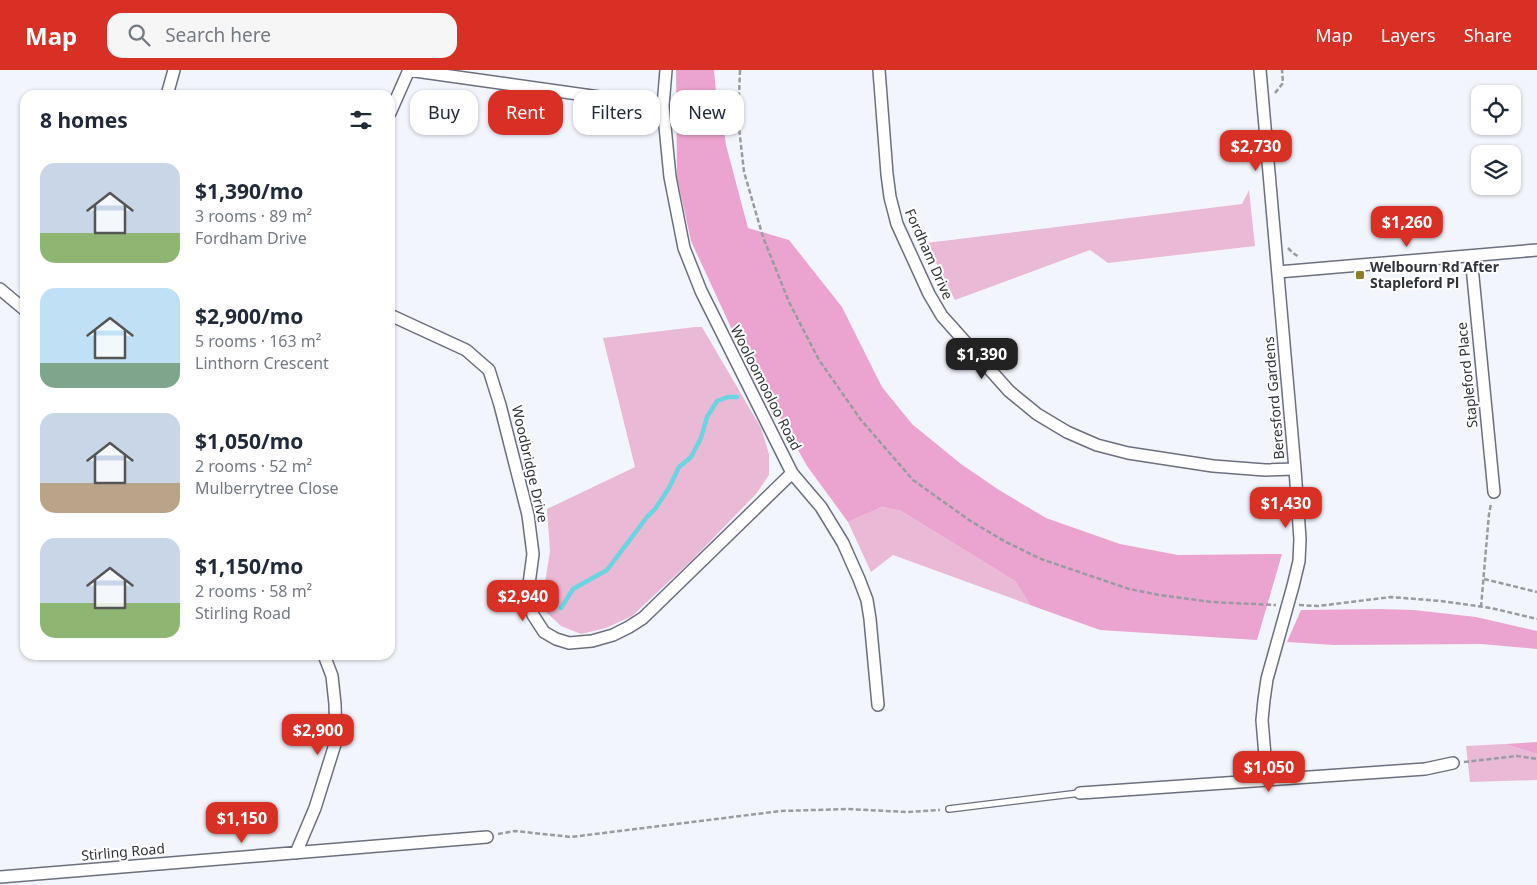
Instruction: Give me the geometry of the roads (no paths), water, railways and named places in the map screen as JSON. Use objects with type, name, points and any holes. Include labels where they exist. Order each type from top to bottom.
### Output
[{"type":"street","points":[[168,90],[174,70]]},
{"type":"street","points":[[395,101],[408,70],[663,106]]},
{"type":"street","name":"Wooloomooloo Road","points":[[666,70],[663,106],[670,178],[684,248],[701,291],[792,473],[821,507],[843,543],[859,578],[870,619],[878,705]]},
{"type":"street","name":"Fordham Drive","points":[[879,70],[888,182],[897,224],[929,294],[942,316],[1009,391],[1037,414],[1067,432],[1097,445],[1128,454],[1212,466],[1265,470],[1295,469]]},
{"type":"street","points":[[1260,70],[1266,70]]},
{"type":"street","name":"Beresford Gardens","points":[[1260,70],[1300,539],[1293,586],[1267,679],[1264,700],[1262,720],[1267,780]]},
{"type":"street","points":[[1278,272],[1537,250]]},
{"type":"street","name":"Stapleford Place","points":[[1471,256],[1494,492]]},
{"type":"street","points":[[0,289],[20,306]]},
{"type":"street","name":"Woodbridge Drive","points":[[395,317],[466,350],[489,370],[500,405],[528,515],[533,554],[529,600],[534,615],[544,632],[556,639],[569,643],[592,641],[613,635],[642,618],[792,473]]},
{"type":"street","points":[[296,852],[315,808],[336,741],[332,676],[326,660]]},
{"type":"street","points":[[1080,793],[1425,769],[1453,763]]},
{"type":"street","name":"Stirling Road","points":[[0,877],[487,837]]},
{"type":"lane","points":[[949,809],[1080,793]]},
{"type":"waterway","points":[[561,608],[573,589],[607,570],[655,509],[669,488],[679,467],[691,457],[701,438],[707,417],[717,401],[728,397],[737,397]]},
{"type":"place","name":"Welbourn Rd After Stapleford Pl","points":[[1360,275]]}]
